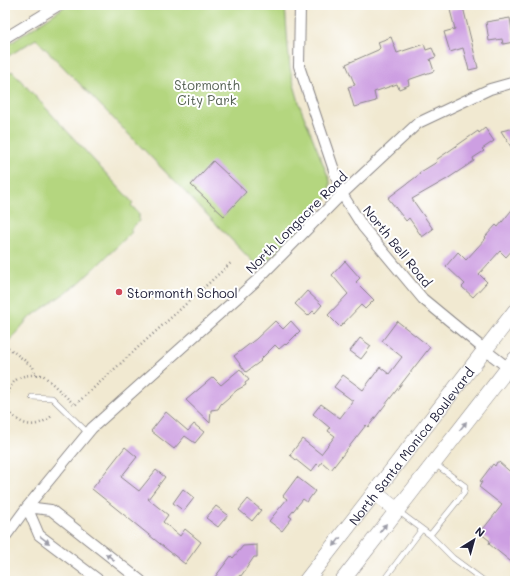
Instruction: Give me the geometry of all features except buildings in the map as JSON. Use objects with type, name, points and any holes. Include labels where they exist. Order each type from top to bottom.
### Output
[{"type":"street","points":[[5,38],[59,5]]},
{"type":"street","name":"North Bell Road","points":[[300,5],[299,66],[342,194],[363,227],[424,299],[485,350],[513,367]]},
{"type":"street","name":"North Longacre Road","points":[[5,537],[26,507],[92,428],[256,281],[342,194],[418,123],[490,89],[515,82]]},
{"type":"street","name":"North Santa Monica Boulevard","points":[[306,581],[515,311]]},
{"type":"street","points":[[342,581],[397,510],[513,367]]},
{"type":"street","points":[[375,493],[397,510]]},
{"type":"street","points":[[26,507],[39,535],[100,581]]},
{"type":"street","points":[[26,507],[51,510],[141,581]]},
{"type":"lane","points":[[32,398],[52,398],[88,433]]},
{"type":"lane","points":[[430,535],[464,493],[465,486],[434,464]]},
{"type":"lane","points":[[397,510],[422,528],[453,558],[484,581]]},
{"type":"lane","points":[[383,581],[422,528]]},
{"type":"lane","points":[[512,581],[515,577]]},
{"type":"path","points":[[5,411],[8,392],[12,383],[19,378],[28,375],[43,375],[76,405],[232,262]]},
{"type":"path","points":[[5,345],[34,367],[36,375]]},
{"type":"path","points":[[6,408],[19,421],[27,424],[36,425],[44,422],[53,415]]},
{"type":"green space","name":"Stormonth City Park","points":[[67,5],[285,5],[290,68],[301,109],[330,181],[330,186],[326,199],[316,214],[261,267],[255,264],[36,39],[5,58],[5,47]]},
{"type":"green space","points":[[12,71],[133,203],[131,205],[139,214],[139,221],[130,230],[132,232],[78,284],[29,318],[8,342],[5,340],[5,77]]},
{"type":"place","name":"Stormonth School","points":[[119,292]]}]
